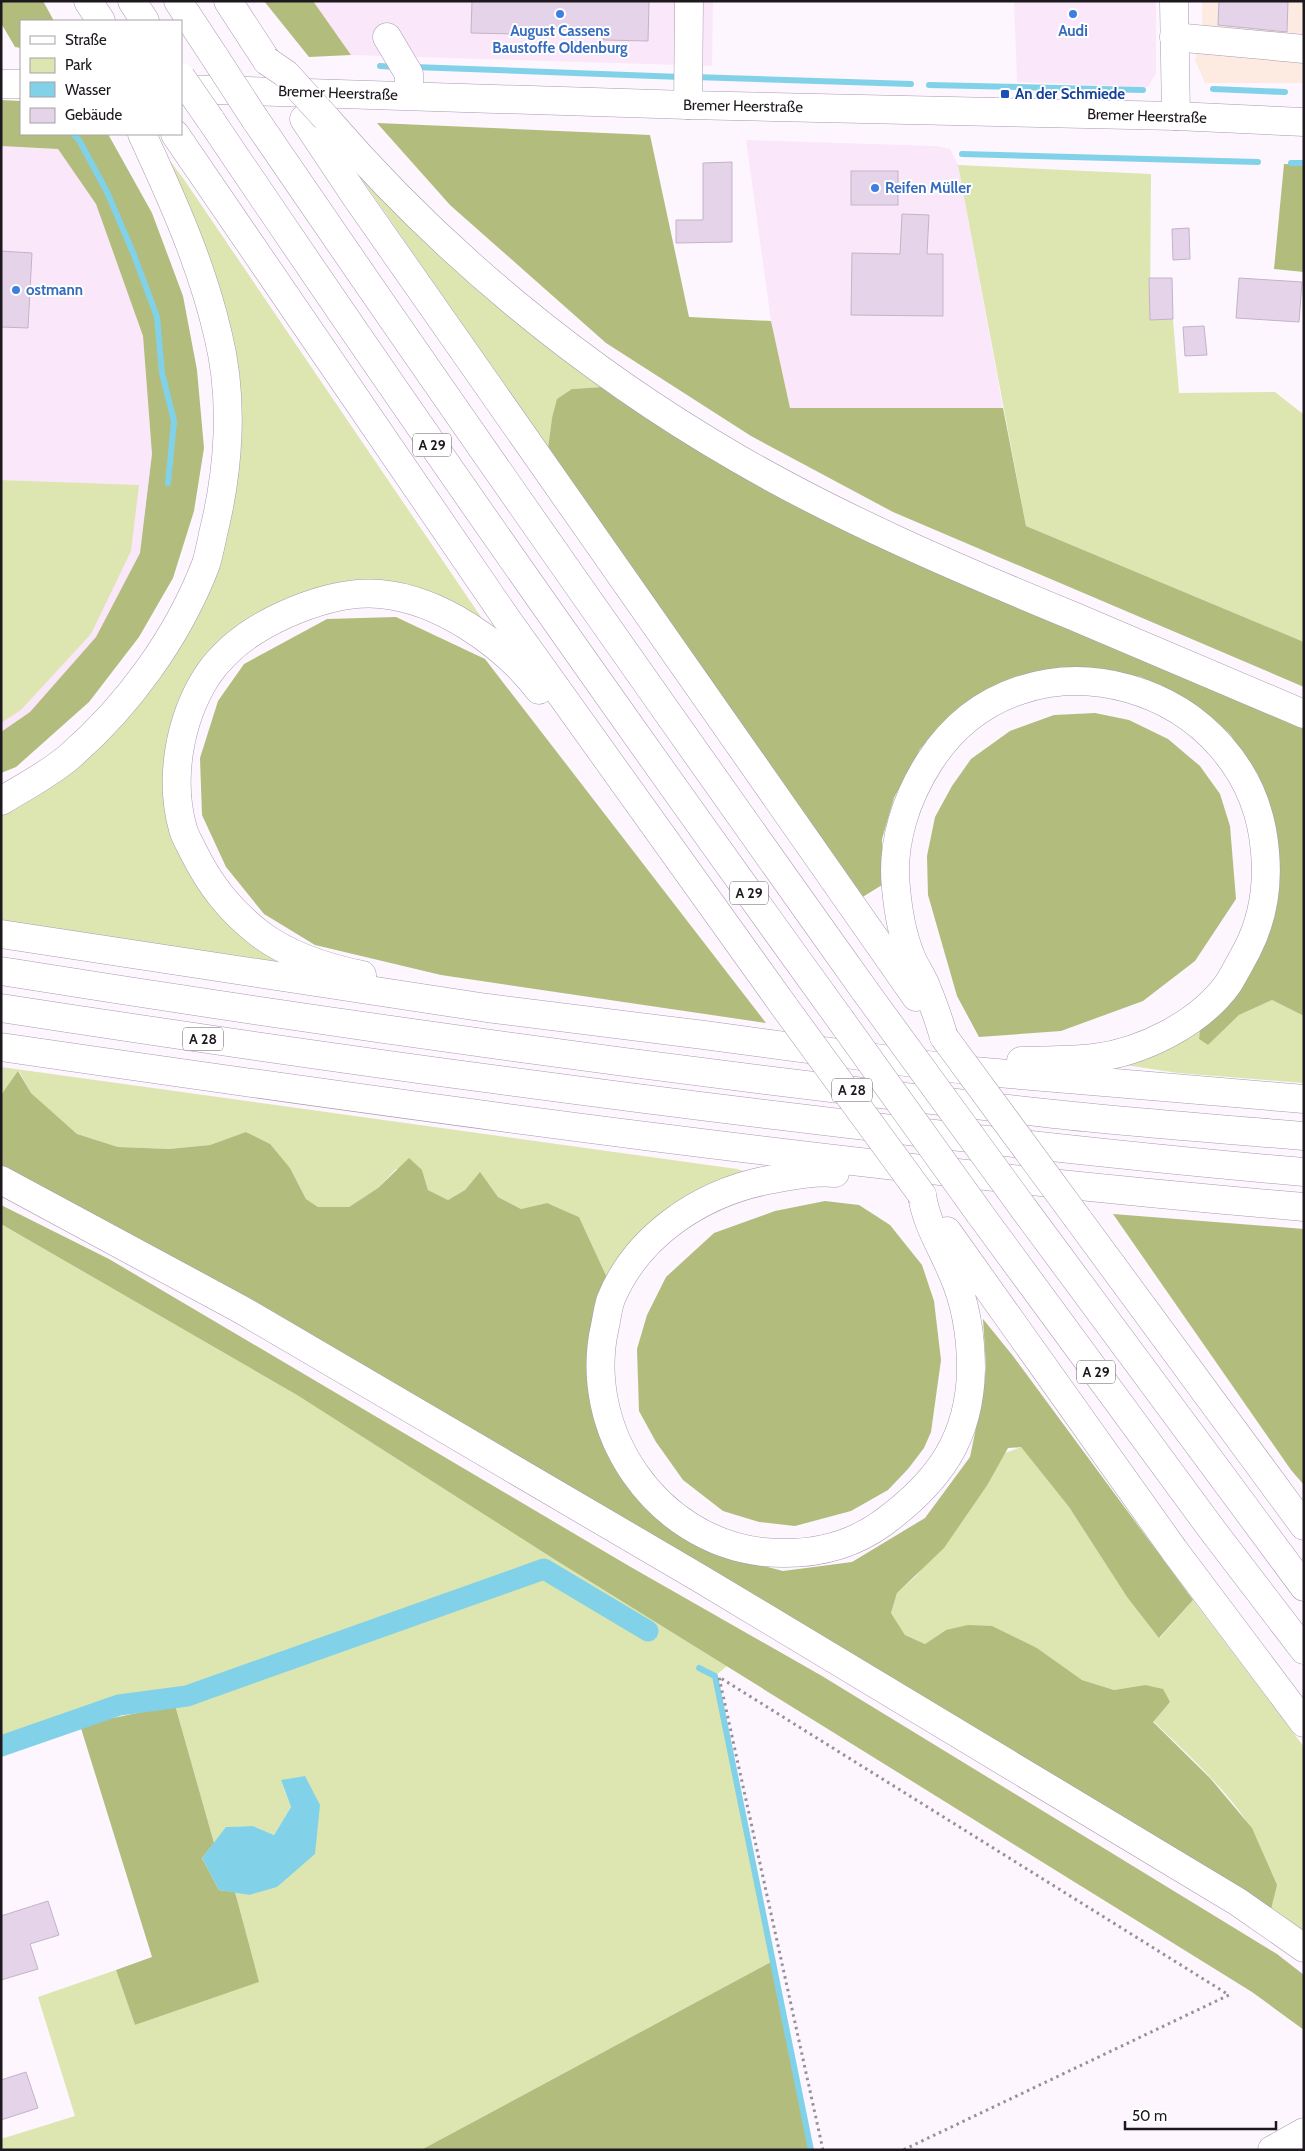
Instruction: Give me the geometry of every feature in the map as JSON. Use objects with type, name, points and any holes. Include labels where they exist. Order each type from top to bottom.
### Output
[{"type":"main road","points":[[70,1],[81,20]]},
{"type":"main road","points":[[88,1],[100,20]]},
{"type":"main road","points":[[132,1],[143,20]]},
{"type":"main road","name":"A 29","points":[[178,1],[400,332],[687,742],[1024,1209],[1304,1587]]},
{"type":"main road","points":[[228,1],[267,61],[286,74],[315,118],[367,213],[944,1037],[1304,1526]]},
{"type":"main road","points":[[688,105],[689,1]]},
{"type":"main road","points":[[1174,1],[1176,116]]},
{"type":"main road","points":[[387,37],[409,74],[410,95]]},
{"type":"main road","points":[[1174,37],[1304,49]]},
{"type":"main road","name":"A 29","points":[[182,78],[362,345],[658,768],[980,1214],[1213,1531],[1304,1650]]},
{"type":"main road","points":[[1,84],[20,84]]},
{"type":"main road","name":"Bremer Heerstraße","points":[[182,89],[688,105],[1176,116],[1304,122]]},
{"type":"main road","points":[[315,118],[350,146],[428,226],[546,330],[672,419],[737,458],[812,499],[897,540],[1304,714]]},
{"type":"main road","points":[[1,801],[68,758],[100,728],[136,688],[178,621],[206,563],[220,508],[226,455],[227,399],[219,337],[202,276],[166,186],[142,135]]},
{"type":"main road","points":[[176,135],[506,618],[633,797],[922,1195],[1174,1550],[1304,1722]]},
{"type":"main road","points":[[487,1008],[468,993],[352,973],[293,953],[261,935],[229,908],[204,873],[183,830],[177,792],[179,749],[187,718],[207,677],[225,654],[249,633],[307,605],[337,597],[380,594],[417,602],[452,617],[489,641],[525,672],[607,778],[633,797]]},
{"type":"main road","points":[[944,1037],[927,987],[910,954],[900,919],[894,857],[904,818],[918,780],[941,744],[969,717],[1000,698],[1039,684],[1086,680],[1138,690],[1171,705],[1204,728],[1220,743],[1245,782],[1256,804],[1264,842],[1266,888],[1261,910],[1253,939],[1227,986],[1192,1019],[1170,1032],[1135,1048],[1094,1058],[1014,1061],[973,1071]]},
{"type":"main road","points":[[1,934],[487,1008],[704,1034],[973,1071],[1304,1099]]},
{"type":"main road","name":"A 28","points":[[1,971],[392,1031],[690,1072],[1056,1114],[1304,1136]]},
{"type":"main road","name":"A 28","points":[[1,1008],[405,1069],[683,1105],[1143,1158],[1304,1172]]},
{"type":"main road","points":[[1,1047],[395,1104],[760,1152],[1160,1195],[1304,1207]]},
{"type":"main road","points":[[879,1165],[859,1174],[828,1172],[800,1175],[737,1187],[698,1204],[670,1223],[646,1245],[626,1273],[611,1300],[601,1343],[600,1381],[604,1408],[617,1447],[640,1483],[663,1508],[712,1538],[745,1550],[790,1554],[836,1547],[874,1529],[908,1504],[932,1479],[951,1452],[966,1413],[971,1370],[969,1328],[963,1301],[953,1273],[924,1214],[922,1195]]},
{"type":"main road","points":[[1,1180],[242,1310],[701,1579],[1238,1902],[1304,1948]]},
{"type":"main road","points":[[1222,1416],[1256,1442],[1304,1504]]},
{"type":"main road","points":[[1272,2150],[1304,2132]]},
{"type":"path","points":[[823,2150],[719,1677],[1229,1995],[903,2150]]},
{"type":"shaded area","points":[[313,1],[713,1],[712,66],[351,55]]},
{"type":"shaded area","points":[[1014,1],[1156,1],[1156,73],[1148,87],[1017,82]]},
{"type":"shaded area","points":[[1202,1],[1304,1],[1304,83],[1205,83],[1195,60],[1202,29]]},
{"type":"shaded area","points":[[746,140],[936,146],[950,149],[958,165],[1003,408],[790,408],[771,321]]},
{"type":"shaded area","points":[[1,146],[58,149],[96,204],[143,336],[152,454],[140,553],[96,637],[30,712],[1,732],[1,723],[21,710],[91,634],[139,486],[1,480]]},
{"type":"green space","points":[[1,1],[43,1],[53,20],[20,20],[20,48],[15,47],[1,23]]},
{"type":"green space","points":[[264,1],[313,1],[351,55],[309,57]]},
{"type":"green space","points":[[1,100],[20,101],[20,135],[109,135],[152,213],[183,296],[197,370],[204,448],[194,511],[173,578],[139,637],[89,702],[16,767],[1,773],[1,732],[30,712],[96,637],[140,553],[152,454],[143,336],[96,204],[58,149],[1,146]]},
{"type":"green space","points":[[377,123],[650,135],[689,317],[771,321],[790,408],[1003,408],[1026,526],[1304,642],[1304,687],[893,512],[751,436],[606,343],[450,205]]},
{"type":"green space","points":[[156,142],[185,181],[481,617],[493,631],[420,591],[244,625],[165,792],[280,962],[1,922],[1,810],[145,695],[237,454]]},
{"type":"green space","points":[[1284,164],[1304,165],[1304,272],[1274,269]]},
{"type":"green space","points":[[958,165],[1151,174],[1150,319],[1173,319],[1179,393],[1275,392],[1303,414],[1304,642],[1026,526]]},
{"type":"green space","points":[[361,178],[603,387],[572,389],[552,418],[548,448]]},
{"type":"green space","points":[[603,387],[1149,662],[1304,728],[1304,1016],[1272,1000],[1239,1015],[1208,1045],[1199,1039],[1200,1030],[1237,994],[1265,943],[1279,889],[1277,832],[1268,799],[1257,775],[1230,734],[1212,718],[1177,694],[1141,677],[1087,667],[1037,671],[995,686],[961,707],[920,749],[894,798],[882,839],[882,885],[861,898],[548,448],[557,399],[572,389]]},
{"type":"green space","points":[[1,480],[139,485],[131,551],[91,634],[21,710],[1,723]]},
{"type":"green space","points":[[396,617],[485,659],[766,1023],[441,975],[315,945],[264,914],[226,867],[202,815],[200,758],[218,701],[244,664],[327,619]]},
{"type":"green space","points":[[1095,713],[1129,720],[1168,739],[1200,766],[1220,794],[1230,826],[1236,899],[1195,961],[1143,1001],[1061,1031],[979,1037],[957,996],[928,895],[927,856],[935,817],[952,786],[971,759],[1010,731],[1054,715]]},
{"type":"green space","points":[[1272,1000],[1304,1016],[1304,1083],[1178,1073],[1125,1065],[1173,1046],[1200,1030],[1199,1039],[1208,1045],[1239,1015]]},
{"type":"green space","points":[[1,1067],[737,1169],[747,1172],[610,1284],[579,1217],[547,1203],[521,1209],[498,1197],[480,1173],[465,1190],[448,1200],[428,1190],[422,1170],[396,1169],[378,1188],[349,1207],[318,1207],[306,1199],[290,1168],[247,1132],[210,1145],[169,1149],[118,1147],[77,1134],[31,1093],[19,1071],[1,1095]]},
{"type":"green space","points":[[18,1071],[31,1093],[77,1134],[118,1147],[169,1149],[210,1145],[246,1132],[270,1144],[290,1168],[306,1199],[318,1207],[349,1207],[378,1188],[409,1158],[422,1170],[428,1190],[448,1200],[465,1190],[480,1172],[498,1197],[521,1209],[547,1203],[579,1217],[610,1284],[590,1338],[587,1365],[592,1412],[605,1450],[634,1494],[667,1526],[710,1552],[783,1571],[852,1562],[925,1518],[970,1457],[983,1394],[986,1367],[983,1319],[1013,1356],[1193,1600],[1159,1638],[1127,1597],[1069,1507],[1021,1447],[1008,1448],[988,1484],[944,1548],[897,1593],[891,1613],[905,1635],[925,1644],[946,1630],[968,1625],[992,1626],[1037,1648],[1082,1680],[1114,1690],[1145,1685],[1163,1689],[1170,1702],[1153,1722],[1210,1778],[1252,1828],[1277,1885],[1271,1909],[245,1298],[1,1166],[1,1095]]},
{"type":"green space","points":[[825,1201],[859,1205],[890,1225],[922,1265],[934,1301],[941,1360],[931,1432],[924,1448],[908,1469],[888,1490],[851,1511],[795,1526],[759,1522],[723,1511],[683,1480],[656,1442],[639,1411],[637,1349],[647,1315],[666,1277],[714,1233],[775,1211]]},
{"type":"green space","points":[[1,1205],[109,1259],[629,1566],[822,1676],[1277,1954],[1304,1975],[1304,2030],[1252,1992],[557,1561],[297,1395],[1,1224]]},
{"type":"green space","points":[[1113,1214],[1304,1229],[1304,1485],[1291,1470]]},
{"type":"green space","points":[[1,1224],[297,1395],[557,1561],[727,1666],[715,1676],[771,1962],[421,2150],[1,2150],[1,2139],[75,2116],[38,1997],[116,1970],[135,2025],[258,1982],[235,1892],[249,1895],[315,1854],[281,1781],[291,1807],[274,1835],[253,1826],[227,1827],[214,1843],[175,1705],[174,1692],[120,1697],[1,1740]]},
{"type":"green space","points":[[1021,1447],[1069,1507],[1127,1597],[1160,1638],[1193,1600],[1304,1747],[1304,1933],[1271,1909],[1266,1869],[1257,1839],[1233,1802],[1200,1766],[1153,1721],[1170,1702],[1145,1685],[1114,1690],[1082,1680],[1037,1648],[946,1630],[925,1644],[905,1635],[891,1613],[897,1593],[916,1576],[988,1484],[1005,1453]]},
{"type":"green space","points":[[175,1705],[214,1843],[202,1858],[219,1890],[235,1892],[259,1982],[135,2025],[116,1970],[152,1957],[80,1725]]},
{"type":"green space","points":[[771,1962],[810,2150],[421,2150]]},
{"type":"water","points":[[305,1776],[320,1805],[315,1854],[277,1887],[249,1895],[219,1890],[202,1858],[226,1827],[253,1826],[274,1835],[291,1807],[281,1780]]},
{"type":"building","points":[[472,1],[649,1],[648,41],[603,40],[604,31],[516,27],[515,34],[471,33]]},
{"type":"building","points":[[1219,1],[1288,1],[1287,32],[1218,25]]},
{"type":"building","points":[[732,162],[732,242],[676,243],[676,220],[703,220],[703,163]]},
{"type":"building","name":"Reifen Müller","points":[[851,171],[898,171],[898,205],[851,205]]},
{"type":"building","points":[[902,214],[929,215],[927,254],[943,254],[943,316],[851,315],[852,253],[900,254]]},
{"type":"building","points":[[1189,228],[1190,259],[1173,260],[1172,229]]},
{"type":"building","name":"ostmann","points":[[1,251],[32,253],[28,328],[1,327]]},
{"type":"building","points":[[1149,278],[1172,278],[1173,319],[1150,320]]},
{"type":"building","points":[[1239,278],[1302,282],[1299,322],[1236,318]]},
{"type":"building","points":[[1204,326],[1207,355],[1185,356],[1183,327]]},
{"type":"building","points":[[48,1901],[59,1935],[30,1944],[38,1969],[1,1980],[1,1916]]},
{"type":"building","points":[[26,2072],[38,2108],[1,2120],[1,2080]]},
{"type":"waterway","points":[[380,66],[396,67]]},
{"type":"waterway","points":[[414,67],[681,77]]},
{"type":"waterway","points":[[694,77],[911,84]]},
{"type":"waterway","points":[[929,85],[1143,90]]},
{"type":"waterway","points":[[1213,89],[1285,92]]},
{"type":"waterway","points":[[74,135],[79,140],[107,192],[134,255],[157,317],[162,373],[174,421],[168,483]]},
{"type":"waterway","points":[[962,154],[1258,162]]},
{"type":"waterway","points":[[1291,163],[1304,163]]},
{"type":"waterway","points":[[1,1746],[119,1705],[187,1696],[544,1569],[648,1631]]},
{"type":"waterway","points":[[699,1668],[715,1676],[811,2150]]},
{"type":"place","name":"August Cassens Baustoffe Oldenburg","points":[[560,14]]},
{"type":"place","name":"Audi","points":[[1073,14]]},
{"type":"place","name":"An der Schmiede","points":[[1005,94]]},
{"type":"place","name":"Reifen Müller","points":[[875,188]]},
{"type":"place","name":"ostmann","points":[[16,290]]}]
